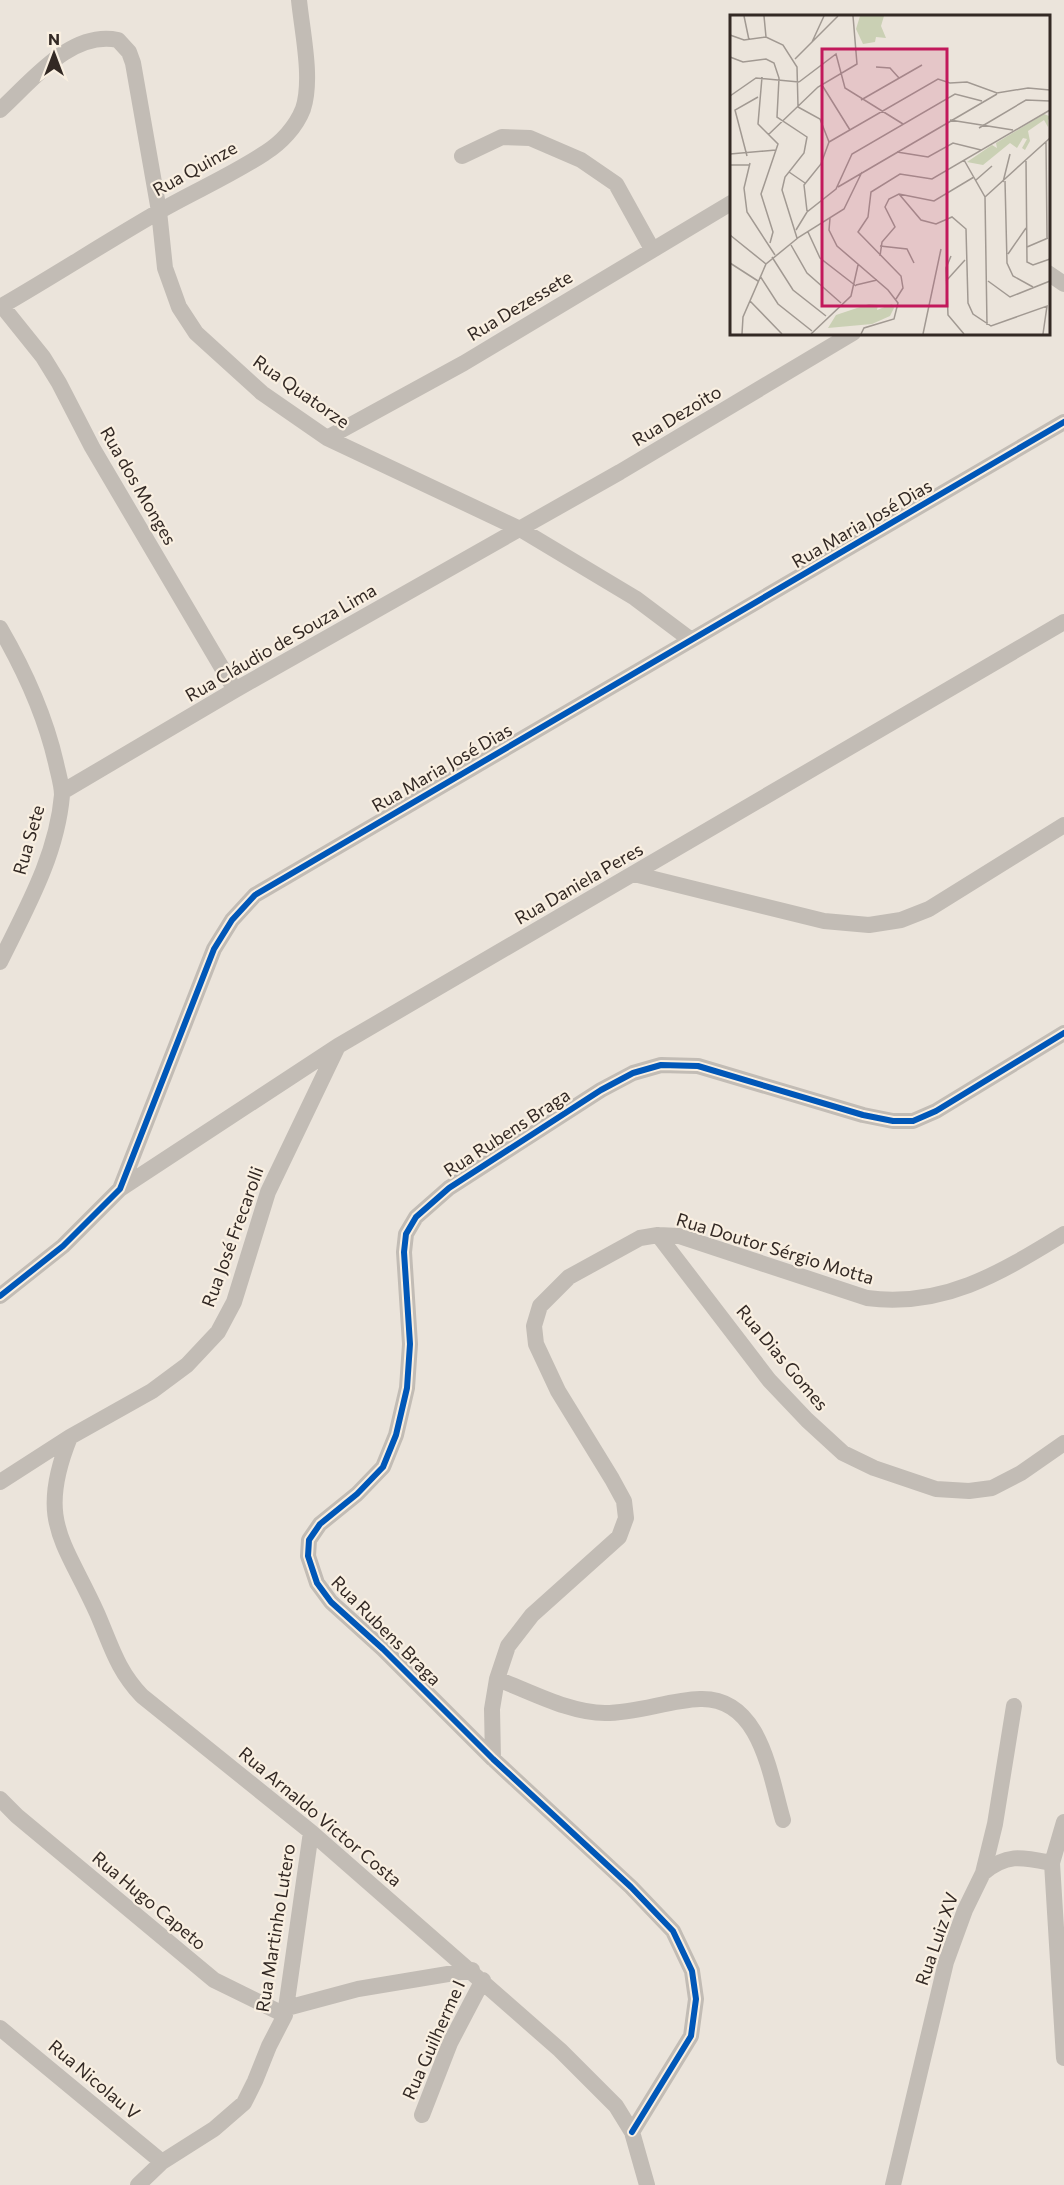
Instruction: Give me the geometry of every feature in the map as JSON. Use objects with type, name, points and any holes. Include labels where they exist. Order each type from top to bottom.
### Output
[{"type":"street","name":"Rua Quinze","points":[[1,307],[46,282],[159,211],[265,153],[294,125],[303,108],[306,92],[306,55],[299,0]]},
{"type":"street","name":"Rua Quatorze","points":[[0,110],[54,61],[78,44],[97,37],[118,40],[129,52],[133,63],[159,211],[168,279],[179,308],[196,333],[262,393],[327,438],[519,529],[635,598],[691,640]]},
{"type":"street","points":[[462,156],[502,137],[530,138],[581,160],[616,184],[652,249]]},
{"type":"street","name":"Rua Dezessete","points":[[327,438],[464,363],[730,204]]},
{"type":"street","points":[[1049,274],[1064,284]]},
{"type":"street","name":"Rua dos Monges","points":[[1,307],[43,357],[59,383],[92,447],[235,690]]},
{"type":"street","name":"Rua Dezoito","points":[[519,529],[620,472],[851,334]]},
{"type":"street","name":"Rua Maria José Dias","points":[[0,1296],[63,1246],[120,1189],[214,949],[232,920],[255,895],[1064,422]]},
{"type":"street","name":"Rua Cláudio de Souza Lima","points":[[62,792],[235,690],[519,529]]},
{"type":"street","name":"Rua Daniela Peres","points":[[120,1189],[338,1046],[1064,622]]},
{"type":"street","points":[[0,628],[34,694],[51,741],[62,792]]},
{"type":"street","name":"Rua Sete","points":[[0,962],[45,868],[58,820],[62,792]]},
{"type":"street","points":[[634,874],[824,921],[869,925],[901,920],[929,909],[1064,825]]},
{"type":"street","name":"Rua Rubens Braga","points":[[632,2132],[691,2036],[696,1999],[692,1971],[673,1931],[631,1887],[493,1759],[383,1648],[331,1602],[317,1583],[308,1556],[309,1540],[383,1467],[396,1435],[406,1388],[410,1344],[404,1252],[406,1234],[416,1217],[449,1188],[601,1090],[633,1073],[662,1065],[698,1066],[863,1115],[913,1121],[936,1111],[1064,1033]]},
{"type":"street","name":"Rua José Frecarolli","points":[[0,1482],[70,1437],[152,1391],[187,1365],[218,1332],[234,1302],[268,1192],[338,1046]]},
{"type":"street","name":"Rua Doutor Sérgio Motta","points":[[493,1759],[492,1709],[497,1679],[508,1646],[532,1615],[619,1537],[626,1518],[620,1494],[558,1391],[537,1344],[534,1326],[540,1306],[569,1277],[640,1238],[658,1235],[679,1236],[867,1298],[894,1302],[921,1300],[954,1292],[1013,1265],[1064,1234]]},
{"type":"street","name":"Rua Dias Gomes","points":[[658,1235],[769,1380],[843,1453],[874,1468],[936,1489],[969,1491],[992,1488],[1021,1473],[1064,1443]]},
{"type":"street","name":"Rua Arnaldo Victor Costa","points":[[70,1437],[55,1482],[54,1514],[60,1540],[93,1604],[125,1679],[142,1696],[311,1832],[477,1975],[568,2058],[615,2106],[632,2132],[644,2167],[647,2185]]},
{"type":"street","points":[[497,1679],[572,1707],[603,1713],[627,1712],[701,1699],[724,1703],[746,1718],[760,1739],[783,1820]]},
{"type":"street","name":"Rua Luiz XV","points":[[893,2185],[946,1962],[965,1910],[982,1873],[995,1824],[1014,1706]]},
{"type":"street","name":"Rua Hugo Capeto","points":[[0,1799],[17,1816],[214,1980],[286,2012]]},
{"type":"street","points":[[1064,1822],[1052,1863],[1062,1970],[1064,2058]]},
{"type":"street","name":"Rua Martinho Lutero","points":[[138,2185],[162,2162],[214,2129],[244,2103],[286,2012],[311,1832]]},
{"type":"street","points":[[982,1873],[996,1862],[1009,1858],[1052,1863]]},
{"type":"street","points":[[286,2012],[358,1989],[477,1975]]},
{"type":"street","name":"Rua Guilherme I","points":[[422,2115],[477,1975]]},
{"type":"street","name":"Rua Nicolau V","points":[[0,2028],[162,2162]]},
{"type":"cycle path","points":[[0,1296],[63,1246],[120,1189],[214,949],[232,920],[255,895],[1064,422]]},
{"type":"cycle path","points":[[632,2132],[691,2036],[696,1999],[692,1971],[673,1931],[631,1887],[493,1759],[383,1649],[331,1602],[317,1583],[308,1556],[309,1540],[320,1524],[357,1494],[383,1467],[396,1435],[407,1388],[410,1344],[404,1252],[406,1234],[416,1217],[449,1188],[601,1090],[633,1073],[661,1065],[698,1066],[863,1115],[893,1121],[913,1121],[936,1111],[1064,1033]]}]
